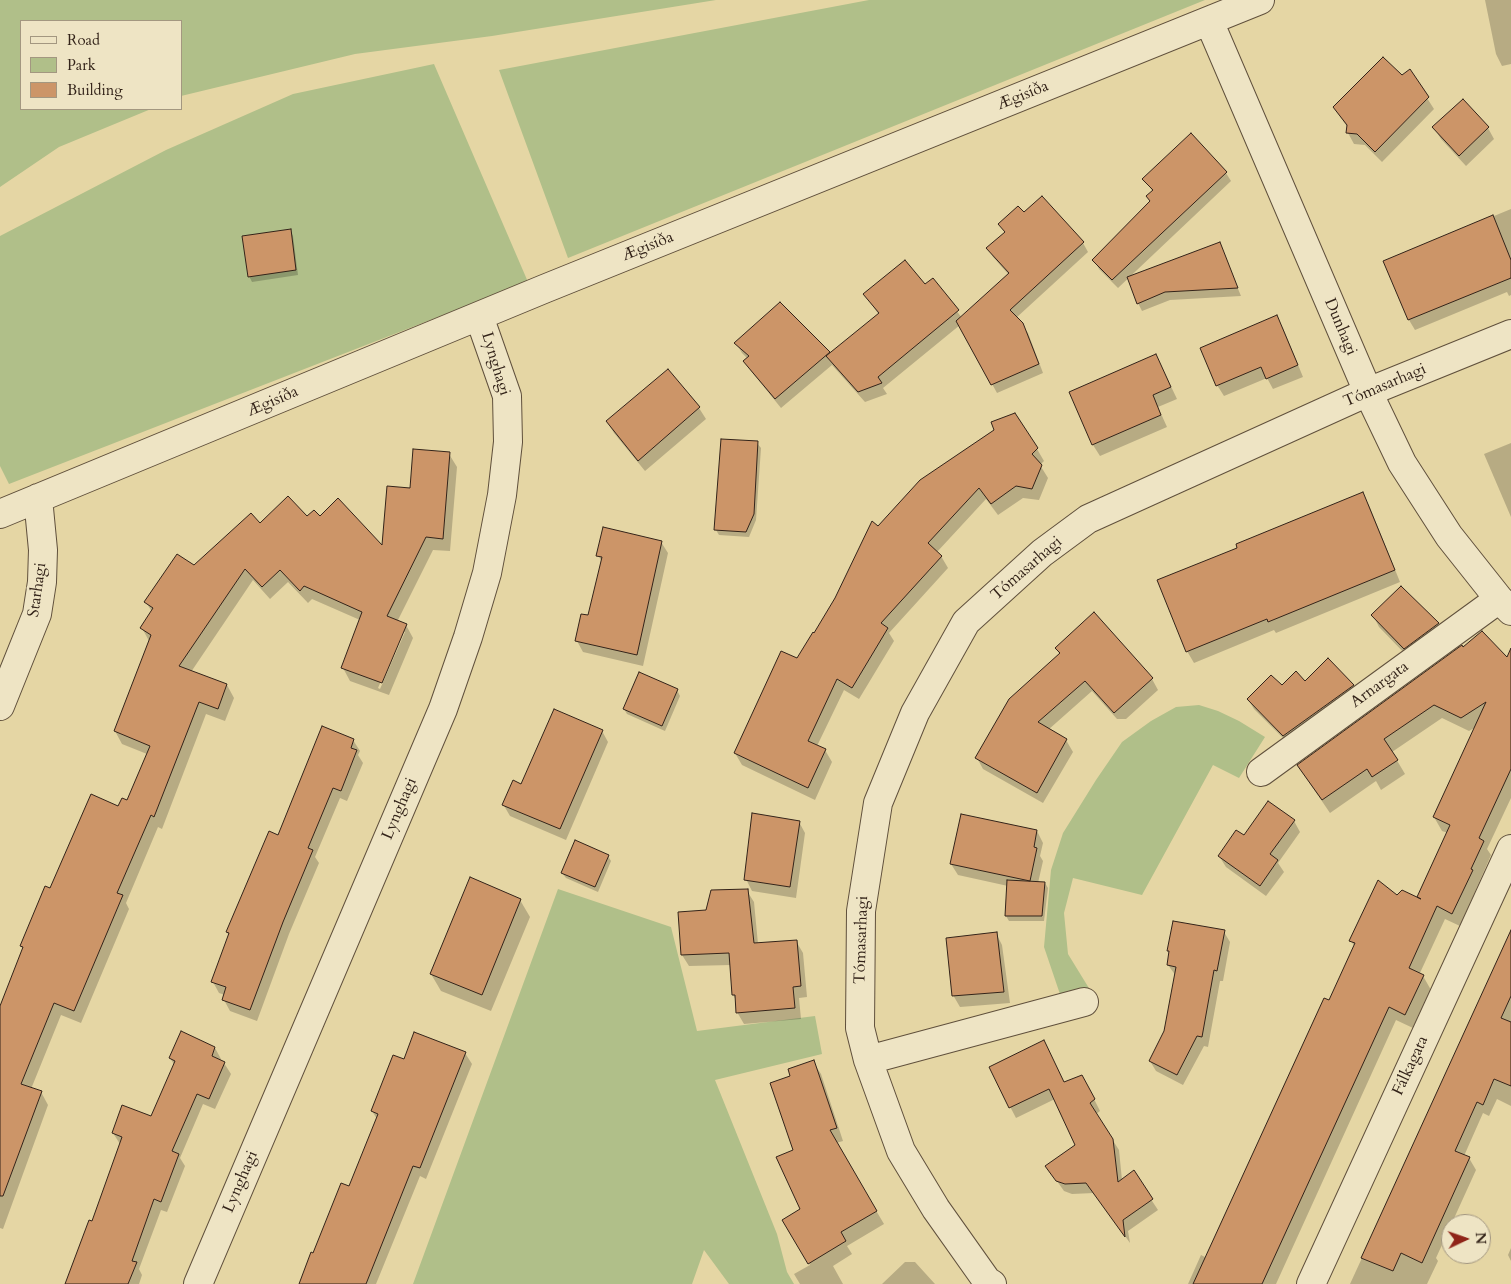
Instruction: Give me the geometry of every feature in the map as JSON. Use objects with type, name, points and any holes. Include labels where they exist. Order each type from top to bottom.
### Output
[{"type":"street","name":"Ægisíða","points":[[0,514],[479,316],[1260,0]]},
{"type":"street","name":"Dunhagi","points":[[1209,21],[1368,392],[1402,463],[1449,536],[1505,605]]},
{"type":"street","name":"Lynghagi","points":[[198,1284],[443,709],[488,573],[502,495],[508,442],[507,396],[479,316]]},
{"type":"street","name":"Tómasarhagi","points":[[992,1284],[987,1281],[936,1209],[901,1151],[868,1060],[860,1028],[860,911],[878,804],[915,713],[966,622],[1042,553],[1088,519],[1368,392],[1511,334]]},
{"type":"street","name":"Starhagi","points":[[0,706],[37,614],[42,582],[43,550],[38,498]]},
{"type":"street","name":"Arnargata","points":[[1261,772],[1505,605]]},
{"type":"street","name":"Fálkagata","points":[[1311,1284],[1511,849]]},
{"type":"street","points":[[868,1060],[1084,1002]]},
{"type":"green space","points":[[0,0],[716,0],[492,36],[355,54],[182,96],[182,20],[20,20],[20,110],[149,110],[59,147],[0,187]]},
{"type":"green space","points":[[869,0],[1205,0],[568,258],[499,70]]},
{"type":"green space","points":[[434,64],[528,282],[9,484],[0,466],[0,236],[166,150],[293,94]]},
{"type":"green space","points":[[1199,705],[1239,721],[1265,737],[1239,778],[1213,765],[1142,895],[1073,878],[1064,913],[1068,954],[1095,998],[1063,1003],[1044,947],[1051,870],[1063,833],[1122,742],[1151,721],[1176,707]]},
{"type":"green space","points":[[558,889],[671,927],[697,1031],[815,1016],[822,1054],[715,1080],[777,1234],[787,1272],[794,1284],[729,1284],[704,1250],[692,1284],[413,1284]]},
{"type":"building","points":[[1383,57],[1402,75],[1410,69],[1429,97],[1375,152],[1357,134],[1346,133],[1347,125],[1333,107]]},
{"type":"building","points":[[1463,99],[1489,127],[1459,156],[1432,127]]},
{"type":"building","points":[[1191,133],[1227,172],[1112,280],[1092,260],[1150,201],[1146,196],[1153,190],[1142,179]]},
{"type":"building","points":[[1042,196],[1084,242],[1010,310],[1023,323],[1039,364],[991,385],[956,321],[1009,273],[986,248],[1005,232],[998,224],[1018,206],[1024,212]]},
{"type":"building","points":[[1493,215],[1511,260],[1511,278],[1408,320],[1383,261]]},
{"type":"building","points":[[291,229],[296,270],[248,277],[242,236]]},
{"type":"building","points":[[1220,242],[1238,288],[1165,292],[1137,304],[1127,277]]},
{"type":"building","points":[[905,260],[925,284],[933,278],[959,310],[878,377],[882,383],[858,392],[826,356],[879,313],[863,294]]},
{"type":"building","points":[[780,302],[830,352],[775,399],[743,361],[749,356],[734,343]]},
{"type":"building","points":[[1277,315],[1298,365],[1266,379],[1261,367],[1216,386],[1200,348]]},
{"type":"building","points":[[1156,354],[1171,387],[1153,395],[1161,415],[1092,445],[1069,392]]},
{"type":"building","points":[[668,369],[700,407],[638,461],[606,421]]},
{"type":"building","points":[[1015,413],[1038,448],[1032,454],[1042,465],[1032,489],[1016,486],[991,504],[979,488],[928,543],[942,556],[881,623],[888,628],[852,688],[837,679],[808,741],[826,749],[808,788],[734,753],[781,651],[797,658],[835,598],[872,521],[878,526],[920,480],[994,430],[991,422]]},
{"type":"building","points":[[721,439],[758,441],[754,514],[746,532],[714,530]]},
{"type":"building","points":[[413,449],[450,452],[443,539],[426,537],[387,616],[407,624],[382,683],[341,668],[362,612],[304,586],[300,591],[280,570],[262,587],[245,569],[179,666],[227,684],[218,709],[199,702],[154,817],[151,815],[117,893],[123,895],[74,1011],[54,1003],[21,1084],[42,1091],[3,1196],[0,1196],[0,1006],[23,947],[20,946],[45,886],[50,888],[91,794],[118,806],[122,798],[127,800],[150,746],[114,731],[151,635],[140,628],[153,608],[144,602],[177,554],[194,565],[251,513],[260,523],[288,496],[307,516],[314,510],[320,516],[338,498],[382,545],[387,486],[410,488]]},
{"type":"building","points":[[1363,492],[1395,570],[1268,622],[1267,619],[1186,652],[1157,580],[1237,548],[1236,544]]},
{"type":"building","points":[[603,527],[662,541],[637,655],[575,641],[581,614],[588,615],[602,557],[596,556]]},
{"type":"building","points":[[1401,586],[1439,623],[1404,649],[1371,615]]},
{"type":"building","points":[[1094,612],[1153,678],[1114,713],[1085,681],[1038,722],[1067,739],[1037,793],[975,758],[1009,699],[1060,653],[1055,648]]},
{"type":"building","points":[[1482,631],[1507,657],[1511,648],[1511,769],[1479,838],[1484,841],[1471,869],[1473,870],[1452,914],[1437,906],[1409,968],[1424,975],[1405,1015],[1389,1007],[1262,1284],[1193,1284],[1324,998],[1329,1000],[1355,943],[1349,941],[1378,880],[1397,895],[1402,890],[1421,899],[1417,897],[1450,825],[1433,817],[1486,702],[1461,718],[1434,705],[1384,739],[1398,760],[1372,777],[1367,769],[1322,800],[1297,765],[1462,645],[1463,647]]},
{"type":"building","points":[[1328,658],[1354,685],[1283,736],[1247,699],[1271,675],[1282,685],[1296,671],[1305,681]]},
{"type":"building","points":[[639,672],[678,689],[662,726],[623,709]]},
{"type":"building","points":[[554,709],[603,730],[560,829],[502,805],[513,780],[521,784]]},
{"type":"building","points":[[322,726],[354,739],[351,748],[357,750],[341,791],[333,788],[308,848],[313,850],[283,922],[250,1010],[222,1000],[226,987],[211,982],[229,933],[226,932],[269,831],[278,835]]},
{"type":"building","points":[[1268,801],[1295,820],[1270,854],[1278,860],[1260,886],[1218,856],[1236,830],[1244,835]]},
{"type":"building","points":[[752,813],[800,821],[790,887],[744,880]]},
{"type":"building","points":[[961,814],[1037,830],[1034,847],[1037,848],[1030,881],[950,864]]},
{"type":"building","points":[[575,840],[609,855],[595,887],[561,873]]},
{"type":"building","points":[[470,877],[521,899],[482,995],[430,974]]},
{"type":"building","points":[[1007,880],[1045,882],[1042,916],[1005,916]]},
{"type":"building","points":[[748,889],[754,943],[797,940],[801,986],[793,987],[795,1008],[736,1013],[735,995],[732,995],[729,953],[681,955],[678,912],[706,910],[711,890]]},
{"type":"building","points":[[1173,921],[1225,930],[1217,971],[1214,970],[1202,1037],[1197,1036],[1177,1075],[1149,1061],[1164,1031],[1176,967],[1167,965],[1169,951],[1167,951]]},
{"type":"building","points":[[1511,930],[1511,996],[1501,1018],[1511,1022],[1511,1086],[1494,1079],[1483,1105],[1477,1102],[1455,1151],[1470,1157],[1444,1214],[1441,1214],[1441,1221],[1422,1263],[1401,1253],[1393,1271],[1361,1258]]},
{"type":"building","points":[[997,932],[1004,992],[952,996],[946,938]]},
{"type":"building","points":[[181,1031],[215,1047],[212,1056],[225,1062],[209,1099],[197,1094],[172,1151],[179,1154],[161,1202],[154,1199],[132,1261],[137,1262],[128,1284],[65,1284],[89,1220],[92,1221],[122,1137],[112,1133],[122,1105],[151,1116],[175,1061],[169,1058]]},
{"type":"building","points":[[414,1032],[466,1052],[420,1168],[413,1166],[366,1284],[299,1284],[341,1183],[349,1186],[378,1114],[371,1111],[393,1055],[404,1059]]},
{"type":"building","points":[[1044,1040],[1064,1082],[1082,1075],[1095,1099],[1090,1103],[1113,1139],[1118,1182],[1134,1170],[1153,1199],[1123,1220],[1125,1237],[1086,1183],[1065,1184],[1056,1181],[1045,1166],[1075,1145],[1049,1089],[1009,1108],[989,1067]]},
{"type":"building","points":[[814,1060],[837,1128],[830,1130],[877,1211],[841,1232],[846,1241],[808,1264],[782,1220],[800,1209],[776,1157],[793,1150],[770,1083],[790,1076],[788,1069]]}]
